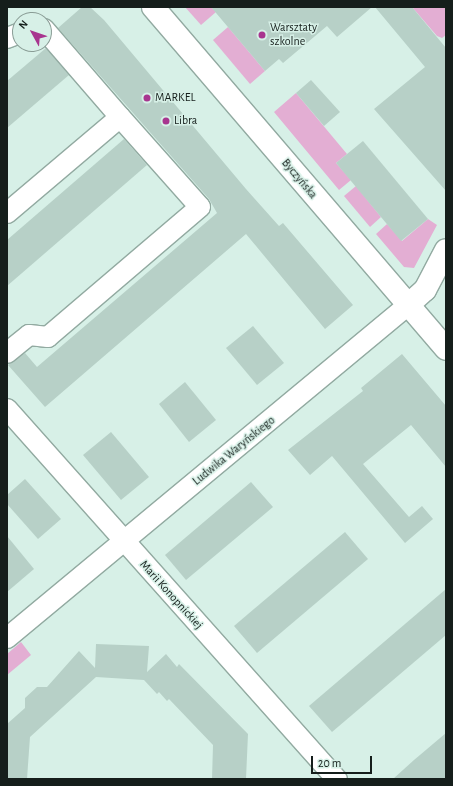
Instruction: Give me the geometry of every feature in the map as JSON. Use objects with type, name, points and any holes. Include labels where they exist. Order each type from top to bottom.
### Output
[{"type":"street","name":"Byczyńska","points":[[153,7],[406,306],[446,349]]},
{"type":"street","points":[[7,353],[29,335],[48,337],[200,207],[52,38]]},
{"type":"street","points":[[7,213],[120,117]]},
{"type":"street","name":"Ludwika Waryńskiego","points":[[7,638],[425,290],[446,250]]},
{"type":"street","name":"Marii Konopnickiej","points":[[7,410],[337,779]]},
{"type":"shaded area","points":[[185,7],[211,7],[216,12],[201,25]]},
{"type":"shaded area","points":[[412,7],[446,7],[446,35],[442,38],[437,36]]},
{"type":"shaded area","points":[[228,27],[265,71],[250,84],[213,40]]},
{"type":"shaded area","points":[[296,93],[347,154],[336,163],[351,180],[339,190],[274,112]]},
{"type":"shaded area","points":[[356,186],[381,217],[370,227],[344,196]]},
{"type":"shaded area","points":[[428,219],[437,225],[414,268],[404,267],[376,234],[387,224],[402,241]]},
{"type":"shaded area","points":[[21,642],[31,655],[7,675],[7,654]]},
{"type":"building","points":[[82,7],[90,7],[104,20],[246,189],[279,226],[283,223],[353,305],[325,329],[246,234],[45,407],[8,365],[25,353],[37,367],[217,213],[209,199],[58,28]]},
{"type":"building","points":[[211,7],[372,7],[337,37],[327,26],[283,63],[279,59],[265,71]]},
{"type":"building","points":[[375,7],[412,7],[446,48],[446,191],[374,109],[425,67]]},
{"type":"building","points":[[41,52],[49,52],[69,75],[7,128],[7,81]]},
{"type":"building","points":[[311,80],[340,112],[324,126],[296,93]]},
{"type":"building","points":[[124,139],[147,165],[7,286],[7,240]]},
{"type":"building","points":[[363,141],[428,219],[401,241],[336,163]]},
{"type":"building","points":[[253,326],[284,363],[257,385],[226,348]]},
{"type":"building","points":[[402,354],[446,406],[446,467],[411,425],[363,464],[409,517],[422,506],[433,519],[405,543],[332,456],[310,475],[288,450],[363,391],[361,388]]},
{"type":"building","points":[[185,382],[216,420],[189,442],[159,404]]},
{"type":"building","points":[[111,432],[149,477],[121,500],[83,455]]},
{"type":"building","points":[[25,479],[61,519],[38,539],[7,504],[7,495]]},
{"type":"building","points":[[251,482],[273,507],[186,580],[165,555]]},
{"type":"building","points":[[345,532],[368,559],[257,653],[234,626]]},
{"type":"building","points":[[7,536],[34,569],[7,592]]},
{"type":"building","points":[[446,589],[446,635],[332,732],[309,706]]},
{"type":"building","points":[[96,644],[149,646],[147,672],[166,654],[177,667],[179,664],[248,734],[246,779],[212,779],[213,745],[169,699],[167,701],[159,692],[157,694],[144,680],[96,677],[30,737],[27,779],[7,779],[7,724],[25,708],[25,698],[37,687],[47,687],[79,651],[95,668]]},
{"type":"building","points":[[446,733],[446,779],[393,779],[414,760]]},
{"type":"place","name":"Warsztaty szkolne","points":[[262,35]]},
{"type":"place","name":"MARKEL","points":[[147,98]]},
{"type":"place","name":"Libra","points":[[166,121]]}]
